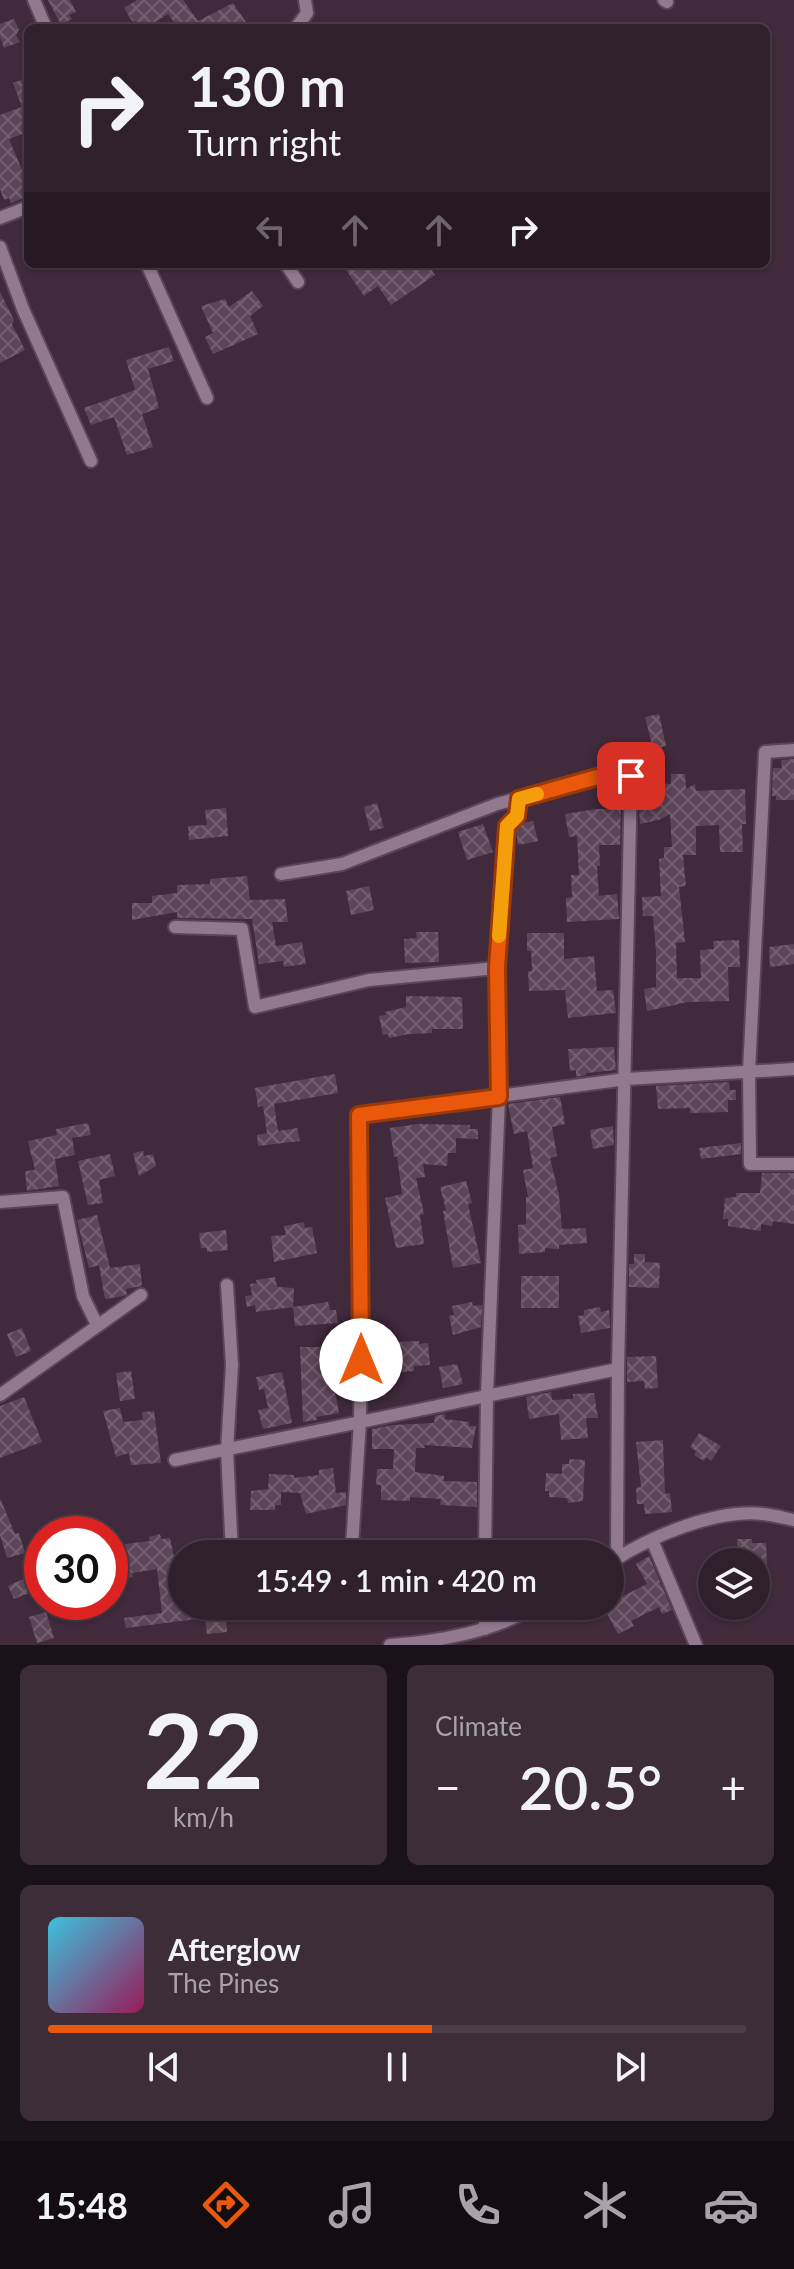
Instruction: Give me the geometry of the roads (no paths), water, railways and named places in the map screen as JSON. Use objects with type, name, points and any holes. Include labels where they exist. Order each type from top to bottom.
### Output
[{"type":"street","points":[[34,0],[44,24]]},
{"type":"street","points":[[299,24],[307,13],[305,0]]},
{"type":"street","points":[[0,218],[24,209]]},
{"type":"street","points":[[0,247],[29,322],[91,461]]},
{"type":"street","points":[[149,268],[207,398]]},
{"type":"street","points":[[289,268],[298,282]]},
{"type":"street","points":[[794,750],[765,752],[749,1071],[750,1164],[794,1164]]},
{"type":"street","points":[[281,874],[342,864],[497,804],[608,774],[631,776],[614,1540]]},
{"type":"street","points":[[485,1540],[487,1394],[499,1097],[497,968],[507,826],[517,816],[519,799]]},
{"type":"street","points":[[175,927],[242,929],[255,1007],[369,980],[497,968]]},
{"type":"street","points":[[352,1540],[360,1421],[362,1269],[359,1115],[626,1079],[794,1069]]},
{"type":"street","points":[[0,1202],[63,1197],[83,1296],[97,1325]]},
{"type":"street","points":[[227,1285],[232,1365],[227,1450],[231,1540]]},
{"type":"street","points":[[0,1395],[141,1295]]},
{"type":"street","points":[[175,1460],[618,1369]]},
{"type":"street","points":[[624,1554],[672,1531],[724,1517],[761,1513],[794,1520]]},
{"type":"street","points":[[652,1540],[696,1645]]},
{"type":"street","points":[[485,1620],[485,1629]]},
{"type":"street","points":[[390,1645],[446,1640],[505,1620]]}]
